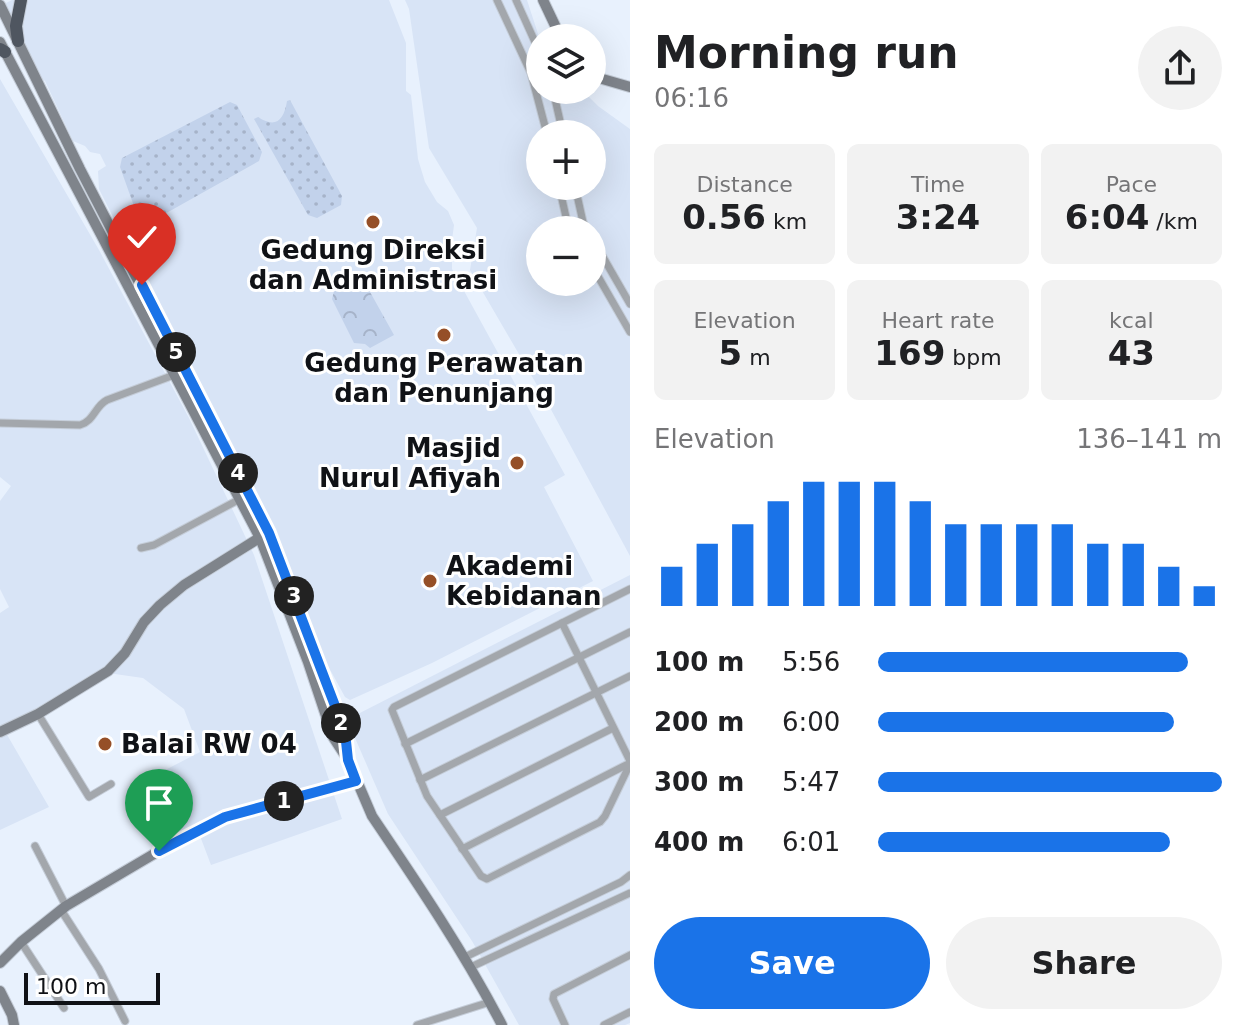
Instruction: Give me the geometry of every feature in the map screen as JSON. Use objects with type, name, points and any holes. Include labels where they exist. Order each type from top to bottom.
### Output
[{"type":"highway","points":[[18,41],[16,26],[21,0]]},
{"type":"main road","points":[[543,0],[554,24]]},
{"type":"main road","points":[[0,5],[264,535],[324,690],[333,737],[348,760],[372,816],[437,911],[502,1025]]},
{"type":"main road","points":[[2,48],[240,499],[264,535]]},
{"type":"main road","points":[[606,80],[630,87]]},
{"type":"main road","points":[[118,268],[130,261]]},
{"type":"main road","points":[[1,729],[38,714],[108,671],[160,605],[184,585],[264,535]]},
{"type":"main road","points":[[0,963],[63,908],[159,851],[225,817],[356,781]]},
{"type":"main road","points":[[0,991],[14,1025]]},
{"type":"street","points":[[497,0],[526,62]]},
{"type":"street","points":[[516,0],[527,24]]},
{"type":"street","points":[[606,262],[630,304]]},
{"type":"street","points":[[606,290],[630,332]]},
{"type":"street","points":[[0,423],[80,425],[91,419],[101,403],[174,375]]},
{"type":"street","points":[[141,548],[154,545],[240,499]]},
{"type":"street","points":[[630,589],[394,707],[392,714],[427,796],[481,876],[487,879],[600,822],[630,763]]},
{"type":"street","points":[[562,623],[630,763]]},
{"type":"street","points":[[405,744],[630,632]]},
{"type":"street","points":[[420,780],[630,676]]},
{"type":"street","points":[[38,714],[89,797],[111,784]]},
{"type":"street","points":[[440,815],[613,728]]},
{"type":"street","points":[[462,849],[630,763]]},
{"type":"street","points":[[35,846],[63,908],[125,1021]]},
{"type":"street","points":[[468,962],[630,875]]},
{"type":"street","points":[[468,962],[630,893]]},
{"type":"street","points":[[21,942],[64,1008]]},
{"type":"street","points":[[565,1025],[553,999],[554,994],[630,955]]},
{"type":"street","points":[[417,1025],[490,1002]]},
{"type":"street","points":[[604,1025],[630,1012]]},
{"type":"shaded area","points":[[12,0],[389,0],[406,43],[406,91],[411,95],[418,159],[425,182],[437,202],[448,211],[454,225],[452,269],[565,475],[544,487],[593,581],[432,663],[350,700],[345,697],[328,666],[269,530],[99,189],[98,171],[106,166],[100,154],[90,152],[73,141],[4,4]]},
{"type":"shaded area","points":[[405,0],[527,0],[535,24],[526,24],[526,104],[596,104],[630,129],[630,556],[548,404],[470,270],[477,228],[429,148],[409,9]]},
{"type":"shaded area","points":[[0,79],[99,250],[189,418],[254,555],[342,819],[211,865],[197,828],[173,840],[144,781],[200,752],[184,709],[143,678],[108,673],[6,733],[49,807],[0,830],[0,613],[9,607],[0,589],[0,501],[11,486],[0,477]]},
{"type":"shaded area","points":[[630,575],[630,1023],[519,1025],[472,941],[388,814],[352,731],[352,717]]},
{"type":"green space","points":[[290,100],[342,196],[341,205],[317,218],[308,215],[254,119],[278,121]]},
{"type":"green space","points":[[230,102],[237,105],[262,152],[259,161],[145,225],[140,223],[120,167],[122,158]]},
{"type":"green space","points":[[360,274],[394,335],[370,348],[354,343],[332,299],[335,287]]},
{"type":"place","name":"Gedung Direksi dan Administrasi","points":[[373,222]]},
{"type":"place","name":"Gedung Perawatan dan Penunjang","points":[[444,335]]},
{"type":"place","name":"Masjid Nurul Afiyah","points":[[517,463]]},
{"type":"place","name":"Akademi Kebidanan","points":[[430,581]]},
{"type":"place","name":"Balai RW 04","points":[[105,744]]},
{"type":"route","points":[[142,285],[269,533],[345,732],[348,760],[356,781],[225,817],[159,851]]}]
